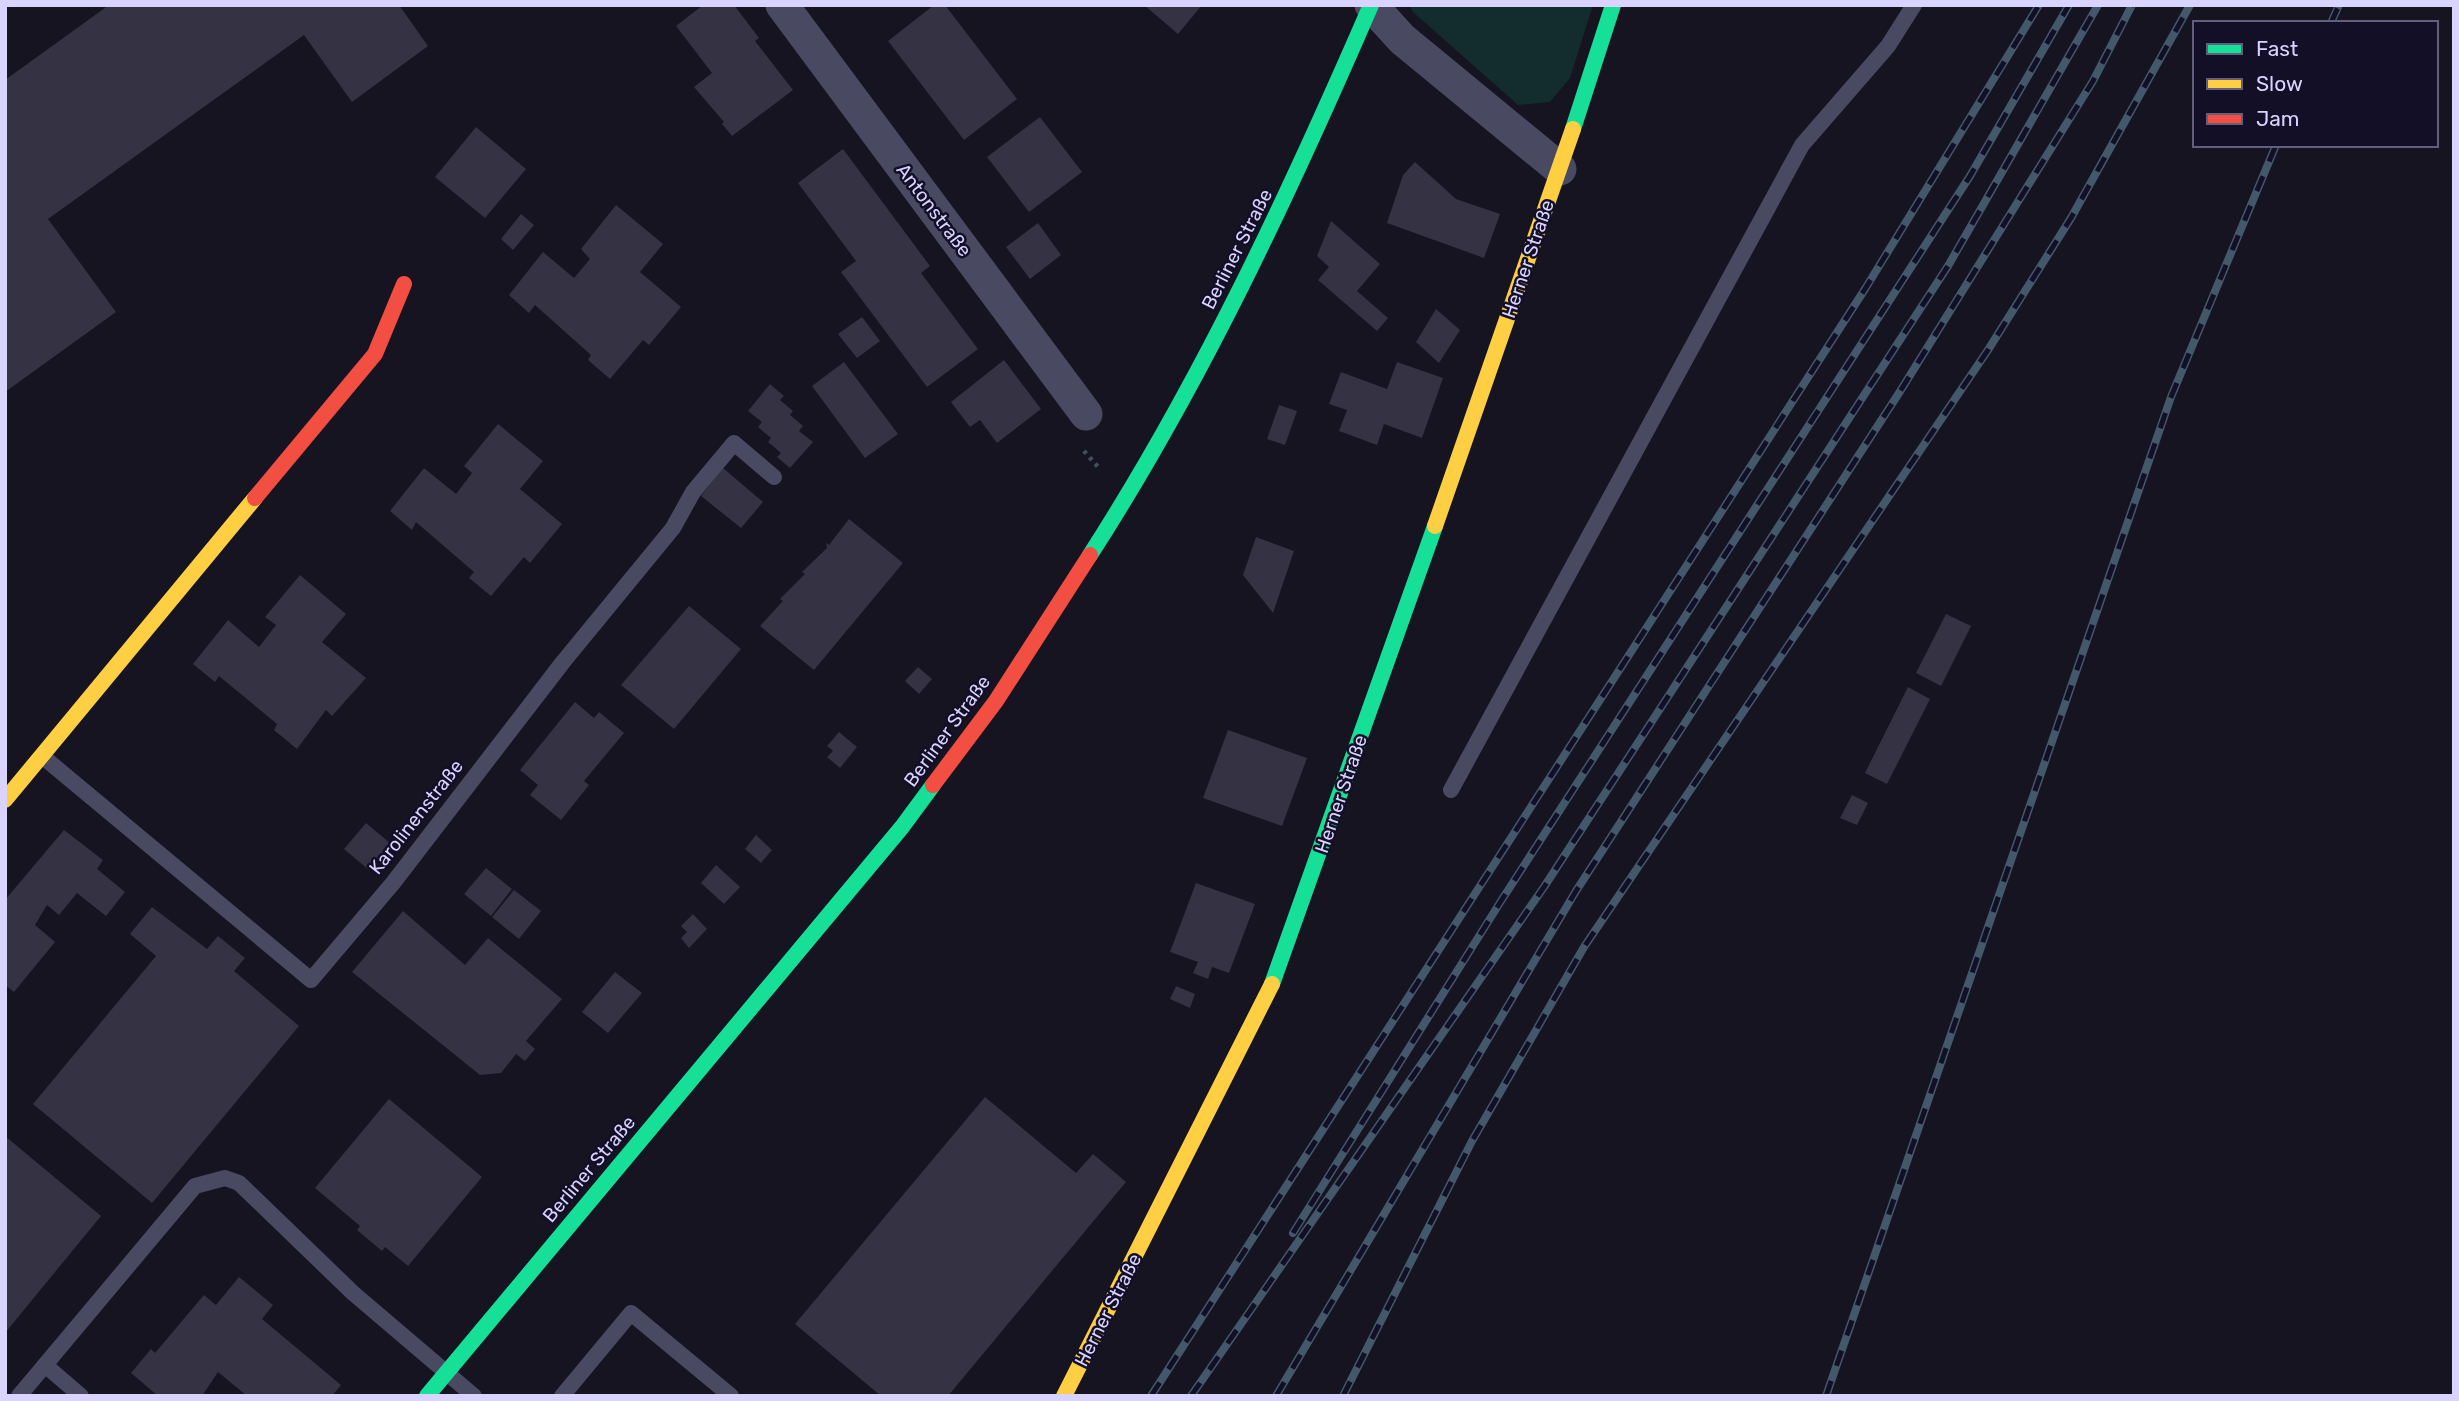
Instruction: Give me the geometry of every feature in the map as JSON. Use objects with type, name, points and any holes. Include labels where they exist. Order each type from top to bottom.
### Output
[{"type":"street","name":"Antonstraße","points":[[782,5],[1086,414]]},
{"type":"street","points":[[1371,5],[1402,39],[1560,169]]},
{"type":"street","name":"Berliner Straße","points":[[427,1396],[902,827],[996,701],[1131,491],[1214,340],[1296,179],[1371,5]]},
{"type":"street","name":"Herner Straße","points":[[1064,1396],[1280,968],[1560,169],[1613,5]]},
{"type":"street","points":[[5,800],[375,354],[404,284]]},
{"type":"lane","points":[[1451,790],[1802,145],[1888,46],[1914,5]]},
{"type":"lane","name":"Karolinenstraße","points":[[42,756],[311,981],[393,883],[563,662],[673,528],[693,492],[734,443],[775,477]]},
{"type":"lane","points":[[19,1396],[195,1186],[225,1178],[239,1183],[353,1293],[474,1396]]},
{"type":"lane","points":[[562,1396],[631,1313],[731,1396]]},
{"type":"lane","points":[[45,1365],[81,1396]]},
{"type":"path","points":[[1086,414],[1072,436],[1098,467],[1131,491]]},
{"type":"green space","points":[[1409,5],[1593,5],[1570,78],[1550,102],[1518,105],[1413,12]]},
{"type":"building","points":[[109,5],[399,5],[428,46],[352,102],[304,35],[48,219],[116,312],[5,392],[5,80]]},
{"type":"building","points":[[703,5],[734,5],[759,38],[755,41],[793,90],[732,136],[722,124],[724,122],[694,87],[712,73],[676,26]]},
{"type":"building","points":[[934,5],[945,5],[1017,99],[964,140],[888,41]]},
{"type":"building","points":[[1144,5],[1202,5],[1178,34]]},
{"type":"building","points":[[1040,117],[1082,172],[1029,212],[987,157]]},
{"type":"building","points":[[476,127],[526,169],[485,218],[435,177]]},
{"type":"building","points":[[843,149],[930,266],[921,273],[978,349],[927,387],[841,272],[856,261],[798,183]]},
{"type":"building","points":[[1415,162],[1456,199],[1500,214],[1484,258],[1387,223],[1403,175]]},
{"type":"building","points":[[616,205],[663,244],[640,272],[681,307],[649,345],[643,340],[610,379],[588,360],[591,355],[535,305],[529,313],[509,295],[543,252],[574,278],[590,259],[581,249]]},
{"type":"building","points":[[521,214],[534,225],[513,250],[501,239]]},
{"type":"building","points":[[1331,221],[1380,264],[1357,291],[1388,318],[1377,331],[1318,280],[1329,267],[1317,256]]},
{"type":"building","points":[[1038,223],[1061,255],[1030,279],[1006,247]]},
{"type":"building","points":[[1436,309],[1460,330],[1439,363],[1416,342]]},
{"type":"building","points":[[862,317],[880,341],[857,358],[838,334]]},
{"type":"building","points":[[1004,360],[1041,409],[997,443],[980,420],[970,427],[951,402]]},
{"type":"building","points":[[844,362],[898,434],[865,458],[812,386]]},
{"type":"building","points":[[1397,362],[1443,378],[1422,438],[1384,424],[1377,445],[1339,431],[1347,410],[1329,404],[1341,372],[1387,389]]},
{"type":"building","points":[[770,384],[784,396],[780,400],[793,411],[790,415],[803,426],[799,431],[813,442],[790,468],[777,457],[781,453],[768,442],[771,438],[758,427],[762,422],[748,411]]},
{"type":"building","points":[[1279,405],[1297,411],[1285,445],[1267,439]]},
{"type":"building","points":[[498,424],[543,461],[520,489],[562,524],[530,563],[524,557],[491,596],[469,578],[474,572],[416,522],[412,530],[390,511],[424,468],[456,494],[472,473],[464,466]]},
{"type":"building","points":[[723,468],[763,502],[741,528],[701,496]]},
{"type":"building","points":[[849,519],[903,563],[814,670],[760,626],[783,601],[780,599],[805,574],[802,572],[827,548],[826,543],[829,545]]},
{"type":"building","points":[[1256,537],[1294,551],[1273,613],[1243,575]]},
{"type":"building","points":[[300,575],[346,614],[322,642],[366,678],[332,716],[326,710],[297,749],[274,730],[277,724],[219,676],[215,682],[193,664],[228,620],[259,647],[276,625],[265,617]]},
{"type":"building","points":[[689,606],[741,649],[674,729],[621,685]]},
{"type":"building","points":[[1946,614],[1971,626],[1941,686],[1916,673]]},
{"type":"building","points":[[918,667],[932,679],[919,694],[905,681]]},
{"type":"building","points":[[1908,687],[1930,699],[1887,784],[1865,773]]},
{"type":"building","points":[[575,702],[594,718],[599,712],[624,733],[584,781],[589,785],[561,820],[530,795],[538,785],[520,770]]},
{"type":"building","points":[[1228,730],[1307,758],[1282,826],[1203,798]]},
{"type":"building","points":[[839,732],[857,747],[840,768],[827,757],[833,751],[827,746]]},
{"type":"building","points":[[1852,795],[1868,803],[1857,825],[1840,818]]},
{"type":"building","points":[[366,823],[391,844],[369,870],[344,849]]},
{"type":"building","points":[[64,830],[103,860],[97,869],[125,892],[106,916],[77,893],[59,915],[47,905],[35,925],[55,942],[14,992],[5,985],[5,900]]},
{"type":"building","points":[[756,835],[772,850],[761,863],[745,849]]},
{"type":"building","points":[[716,865],[740,887],[724,904],[701,883]]},
{"type":"building","points":[[486,868],[512,889],[491,916],[464,894]]},
{"type":"building","points":[[1196,883],[1255,904],[1229,973],[1212,967],[1208,979],[1193,973],[1198,962],[1170,952]]},
{"type":"building","points":[[514,890],[541,911],[519,939],[492,917]]},
{"type":"building","points":[[152,907],[207,949],[218,936],[245,958],[234,971],[299,1026],[152,1203],[33,1104],[156,956],[130,934]]},
{"type":"building","points":[[403,911],[465,965],[488,938],[562,999],[526,1041],[535,1049],[525,1061],[516,1054],[501,1073],[480,1075],[352,972]]},
{"type":"building","points":[[693,914],[707,929],[689,948],[681,938],[687,932],[681,926]]},
{"type":"building","points":[[615,972],[642,993],[608,1033],[582,1012]]},
{"type":"building","points":[[1176,986],[1195,994],[1190,1008],[1170,999]]},
{"type":"building","points":[[985,1097],[1076,1173],[1093,1154],[1126,1182],[948,1396],[881,1396],[795,1324]]},
{"type":"building","points":[[389,1099],[482,1177],[408,1266],[385,1247],[382,1251],[357,1230],[360,1226],[315,1188]]},
{"type":"building","points":[[5,1136],[101,1216],[5,1333]]},
{"type":"building","points":[[239,1277],[273,1305],[262,1319],[341,1385],[332,1396],[247,1396],[218,1372],[202,1396],[158,1396],[131,1373],[151,1349],[155,1353],[204,1295],[216,1305]]},
{"type":"railway","points":[[1151,1396],[1865,289],[2039,5]]},
{"type":"railway","points":[[1293,1233],[1501,901],[1970,176],[2069,5]]},
{"type":"railway","points":[[1191,1396],[1544,887],[1948,266],[2098,5]]},
{"type":"railway","points":[[1276,1396],[1576,891],[1899,393],[2093,81],[2132,5]]},
{"type":"railway","points":[[1343,1396],[1472,1141],[1584,947],[1988,350],[2071,218],[2190,5]]},
{"type":"railway","points":[[2332,21],[2339,5]]},
{"type":"railway","points":[[1826,1396],[2171,397],[2275,147]]},
{"type":"traffic: fast","points":[[1090,555],[1170,422],[1242,286],[1371,5]]},
{"type":"traffic: fast","points":[[1573,129],[1613,5]]},
{"type":"traffic: fast","points":[[1272,984],[1435,526]]},
{"type":"traffic: fast","points":[[427,1396],[902,827],[933,785]]},
{"type":"traffic: slow","points":[[1435,526],[1573,129]]},
{"type":"traffic: slow","points":[[5,800],[255,498]]},
{"type":"traffic: slow","points":[[1064,1396],[1272,984]]},
{"type":"traffic: jam","points":[[255,498],[375,354],[404,284]]},
{"type":"traffic: jam","points":[[933,785],[996,701],[1090,555]]}]
